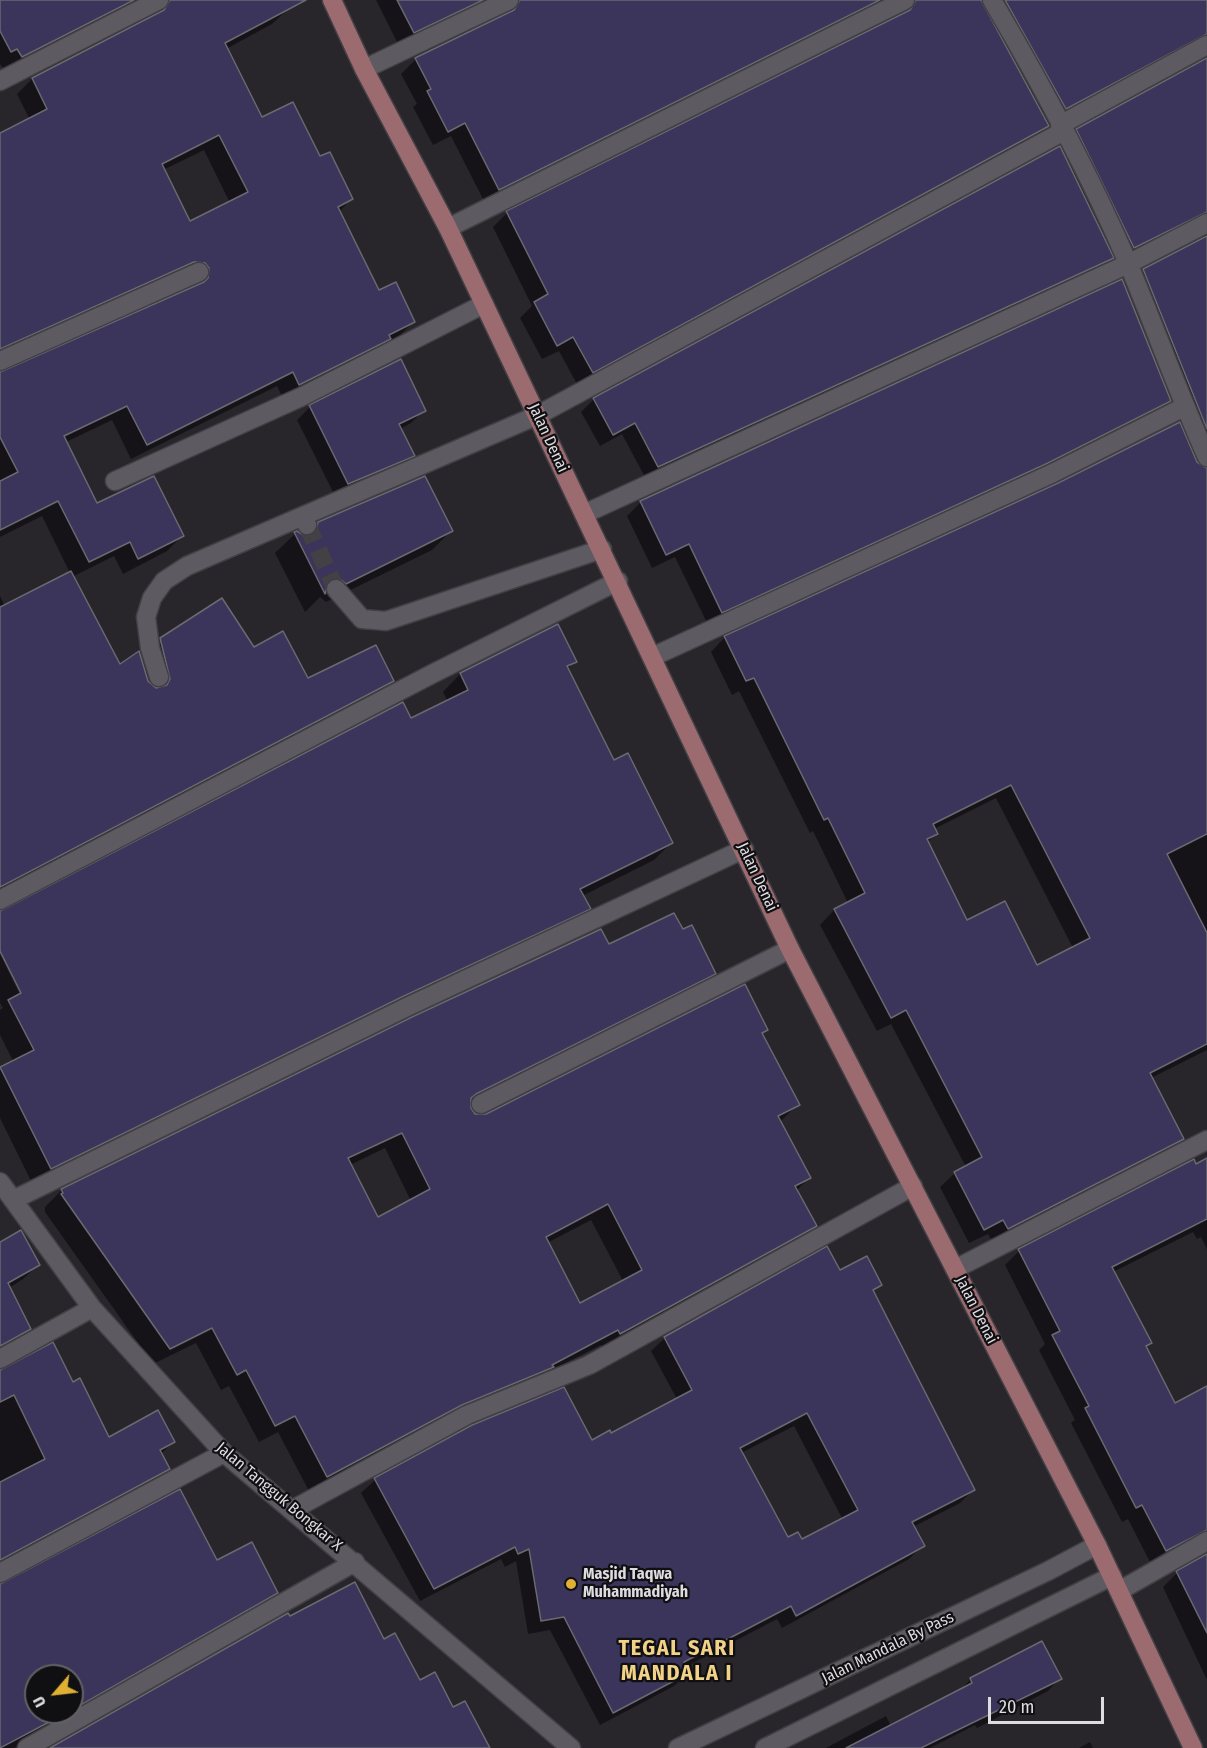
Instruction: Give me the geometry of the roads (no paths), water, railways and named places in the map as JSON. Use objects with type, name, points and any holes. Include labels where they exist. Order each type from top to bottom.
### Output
[{"type":"main road","name":"Jalan Denai","points":[[333,0],[364,69],[448,228],[618,581],[790,949],[1097,1545],[1193,1748]]},
{"type":"street","points":[[0,81],[159,0]]},
{"type":"street","points":[[364,69],[509,0]]},
{"type":"street","points":[[448,228],[904,0]]},
{"type":"street","points":[[993,0],[1062,128],[1128,264],[1184,407],[1207,457]]},
{"type":"street","points":[[159,677],[150,648],[146,617],[152,598],[164,581],[187,566],[305,521],[538,415],[1062,128],[1207,45]]},
{"type":"street","points":[[584,514],[1128,264],[1207,223]]},
{"type":"street","points":[[0,361],[198,272]]},
{"type":"street","points":[[115,481],[301,397],[484,304]]},
{"type":"street","points":[[652,657],[1053,473],[1184,407]]},
{"type":"street","points":[[336,589],[362,619],[386,621],[518,579],[602,549]]},
{"type":"street","points":[[0,900],[432,674],[618,581]]},
{"type":"street","points":[[13,1200],[399,1011],[744,849]]},
{"type":"street","points":[[481,1104],[790,949]]},
{"type":"street","points":[[955,1269],[1207,1140]]},
{"type":"street","name":"Jalan Tangguk Bongkar X","points":[[0,1182],[92,1308],[224,1453],[355,1562],[571,1748]]},
{"type":"street","points":[[292,1510],[467,1415],[590,1365],[913,1186]]},
{"type":"street","points":[[0,1359],[92,1308]]},
{"type":"street","points":[[0,1573],[224,1453]]},
{"type":"street","name":"Jalan Mandala By Pass","points":[[765,1748],[1207,1541]]},
{"type":"street","name":"Jalan Mandala By Pass","points":[[678,1748],[1048,1571],[1097,1545]]},
{"type":"street","points":[[27,1748],[355,1562]]},
{"type":"tunnel","points":[[307,525],[336,589]]},
{"type":"place","name":"Masjid Taqwa Muhammadiyah","points":[[571,1584]]},
{"type":"district","name":"TEGAL SARI MANDALA I","points":[[677,1662]]}]
